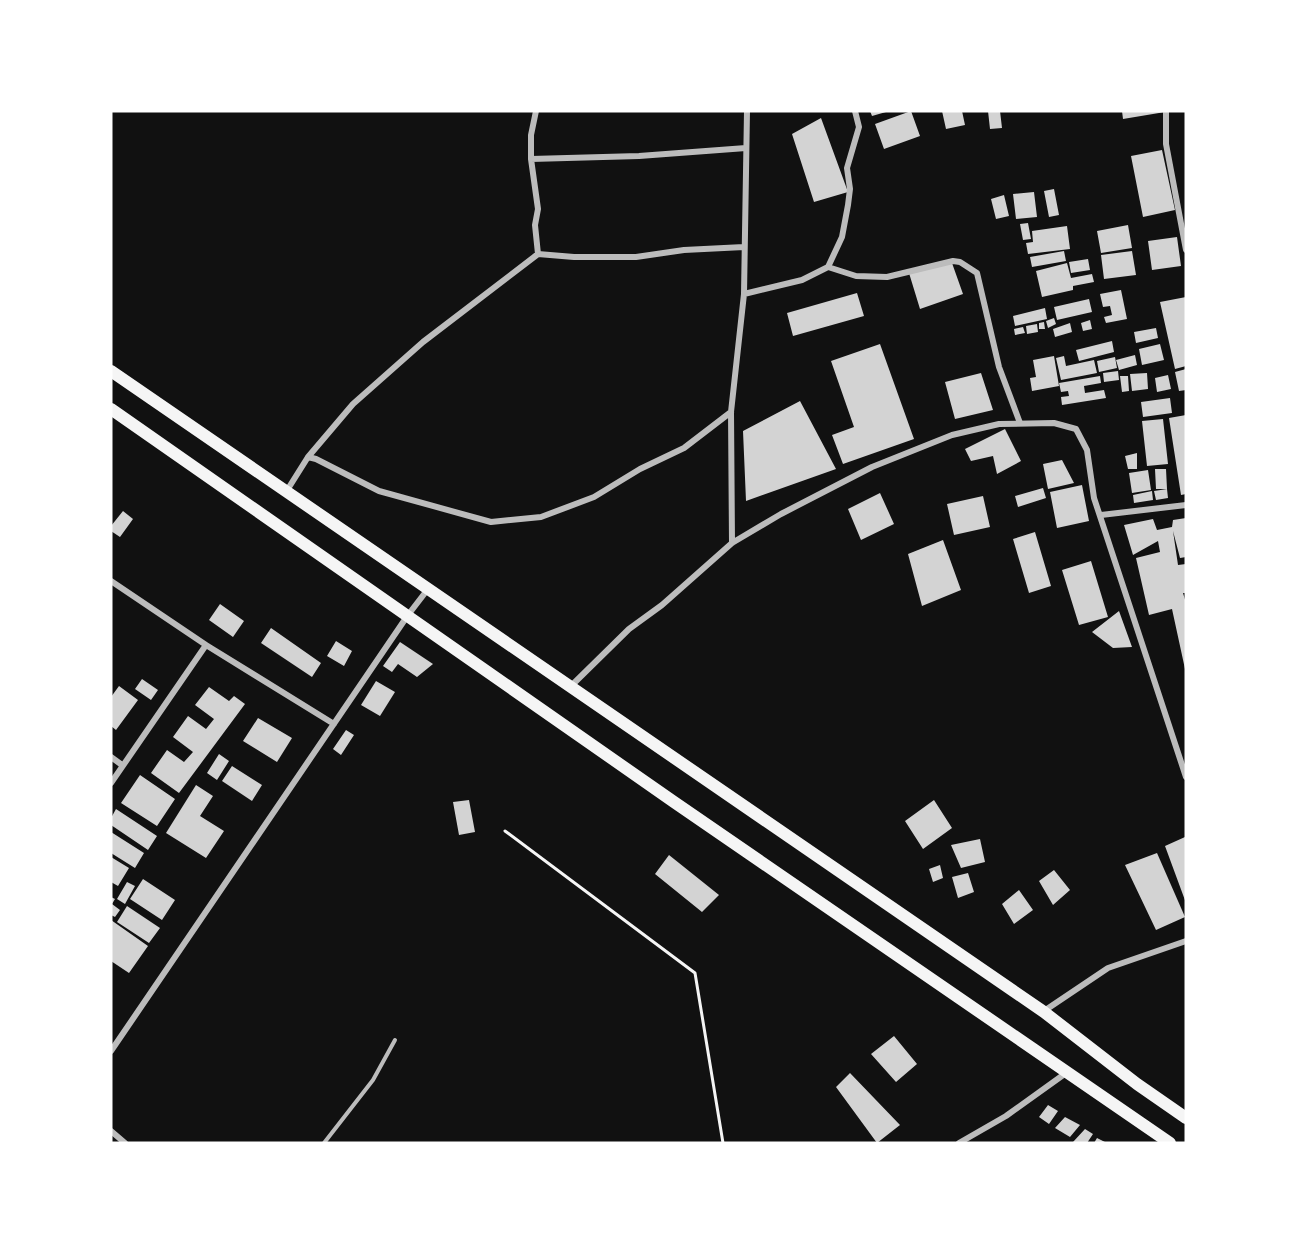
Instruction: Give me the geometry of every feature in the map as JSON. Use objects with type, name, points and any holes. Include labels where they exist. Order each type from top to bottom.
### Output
[{"type":"highway","points":[[111,371],[1044,1012],[1137,1084],[1186,1118]]},
{"type":"highway","points":[[111,409],[712,828],[1170,1143]]},
{"type":"street","points":[[536,111],[531,135],[531,159],[538,209],[535,225],[538,254]]},
{"type":"street","points":[[732,543],[731,412],[744,294],[747,111]]},
{"type":"street","points":[[744,294],[802,280],[828,267],[842,237],[848,205],[850,189],[847,168],[859,127],[855,111]]},
{"type":"street","points":[[1166,111],[1166,144],[1186,250]]},
{"type":"street","points":[[531,159],[639,156],[746,148]]},
{"type":"street","points":[[286,493],[308,457],[353,404],[423,342],[538,254],[574,257],[636,257],[684,250],[744,247]]},
{"type":"street","points":[[828,267],[856,276],[886,278],[952,261],[960,262],[977,273],[999,367],[1020,423]]},
{"type":"street","points":[[308,457],[379,491],[466,516],[491,522],[541,517],[594,497],[640,469],[684,448],[731,412]]},
{"type":"street","points":[[569,687],[629,629],[662,605],[732,543],[781,514],[872,467],[952,435],[999,423],[1054,423],[1076,429],[1088,450],[1094,498],[1186,777]]},
{"type":"street","points":[[1101,515],[1186,505]]},
{"type":"street","points":[[111,582],[206,645],[334,724]]},
{"type":"street","points":[[111,1052],[408,615],[429,588]]},
{"type":"street","points":[[111,783],[206,645]]},
{"type":"street","points":[[111,757],[122,765]]},
{"type":"street","points":[[1044,1012],[1108,968],[1186,940]]},
{"type":"street","points":[[959,1143],[1006,1116],[1067,1072]]},
{"type":"street","points":[[111,1131],[125,1143]]},
{"type":"lane","points":[[324,1143],[373,1080],[395,1040]]},
{"type":"path","points":[[505,831],[695,973],[723,1143]]},
{"type":"building","points":[[870,111],[886,111],[886,112],[872,116]]},
{"type":"building","points":[[911,111],[920,136],[884,149],[875,124]]},
{"type":"building","points":[[942,111],[962,111],[965,125],[946,129]]},
{"type":"building","points":[[988,111],[1000,111],[1002,128],[990,129]]},
{"type":"building","points":[[1122,111],[1165,111],[1165,112],[1123,119]]},
{"type":"building","points":[[821,118],[848,192],[814,202],[792,134]]},
{"type":"building","points":[[1162,150],[1175,210],[1143,217],[1131,156]]},
{"type":"building","points":[[1054,189],[1059,215],[1049,217],[1044,191]]},
{"type":"building","points":[[1034,192],[1037,217],[1016,219],[1013,194]]},
{"type":"building","points":[[1004,195],[1009,216],[996,219],[991,199]]},
{"type":"building","points":[[1028,223],[1031,239],[1023,240],[1020,224]]},
{"type":"building","points":[[1128,225],[1132,248],[1101,253],[1097,231]]},
{"type":"building","points":[[1067,226],[1070,249],[1028,254],[1026,243],[1033,242],[1032,231]]},
{"type":"building","points":[[1177,237],[1181,266],[1152,270],[1148,241]]},
{"type":"building","points":[[1064,251],[1066,261],[1032,267],[1030,257]]},
{"type":"building","points":[[1132,251],[1136,275],[1104,279],[1101,255]]},
{"type":"building","points":[[1088,259],[1090,270],[1071,273],[1069,262]]},
{"type":"building","points":[[952,263],[963,294],[920,309],[909,273]]},
{"type":"building","points":[[1067,263],[1071,278],[1092,274],[1094,282],[1073,286],[1073,290],[1042,297],[1036,271]]},
{"type":"building","points":[[1121,290],[1127,319],[1106,323],[1104,317],[1112,315],[1110,306],[1103,307],[1100,294]]},
{"type":"building","points":[[857,293],[864,316],[793,336],[787,313]]},
{"type":"building","points":[[1186,297],[1186,366],[1175,369],[1160,302]]},
{"type":"building","points":[[1089,299],[1092,312],[1057,320],[1054,307]]},
{"type":"building","points":[[1045,308],[1047,319],[1015,326],[1013,316]]},
{"type":"building","points":[[1054,318],[1056,324],[1048,328],[1046,321]]},
{"type":"building","points":[[1090,320],[1092,329],[1083,331],[1081,323]]},
{"type":"building","points":[[1044,322],[1045,329],[1039,329],[1039,323]]},
{"type":"building","points":[[1070,323],[1072,332],[1055,337],[1053,329]]},
{"type":"building","points":[[1037,324],[1038,332],[1027,334],[1026,326]]},
{"type":"building","points":[[1023,327],[1025,333],[1015,335],[1014,329]]},
{"type":"building","points":[[1156,328],[1158,338],[1136,343],[1134,332]]},
{"type":"building","points":[[1112,341],[1114,352],[1079,361],[1076,350]]},
{"type":"building","points":[[880,344],[914,439],[843,464],[832,435],[854,427],[831,361]]},
{"type":"building","points":[[1160,344],[1164,360],[1142,365],[1139,349]]},
{"type":"building","points":[[1135,355],[1137,365],[1119,370],[1116,360]]},
{"type":"building","points":[[1054,356],[1059,386],[1032,391],[1030,378],[1036,377],[1033,360]]},
{"type":"building","points":[[1064,356],[1066,366],[1094,360],[1097,373],[1061,380],[1056,358]]},
{"type":"building","points":[[1115,357],[1117,368],[1099,372],[1097,361]]},
{"type":"building","points":[[1186,369],[1186,390],[1179,391],[1175,372]]},
{"type":"building","points":[[1118,371],[1119,380],[1104,382],[1103,373]]},
{"type":"building","points":[[981,373],[993,410],[955,419],[945,382]]},
{"type":"building","points":[[1147,373],[1148,389],[1132,391],[1130,374]]},
{"type":"building","points":[[1168,375],[1171,389],[1157,392],[1155,378]]},
{"type":"building","points":[[1100,376],[1101,383],[1084,386],[1085,393],[1104,390],[1106,398],[1062,405],[1061,397],[1069,396],[1068,391],[1061,392],[1059,383]]},
{"type":"building","points":[[1120,376],[1128,376],[1129,391],[1122,392]]},
{"type":"building","points":[[1170,398],[1172,413],[1143,417],[1141,402]]},
{"type":"building","points":[[800,401],[836,469],[746,501],[743,431]]},
{"type":"building","points":[[1186,415],[1186,494],[1181,495],[1169,418]]},
{"type":"building","points":[[1163,419],[1168,464],[1147,466],[1142,421]]},
{"type":"building","points":[[1005,429],[1021,461],[997,474],[993,456],[971,461],[965,449]]},
{"type":"building","points":[[1137,453],[1137,469],[1128,469],[1125,456]]},
{"type":"building","points":[[1062,460],[1074,483],[1048,489],[1043,464]]},
{"type":"building","points":[[1155,469],[1166,469],[1167,489],[1156,489]]},
{"type":"building","points":[[1148,470],[1151,490],[1132,493],[1129,473]]},
{"type":"building","points":[[1082,485],[1089,521],[1057,528],[1050,492]]},
{"type":"building","points":[[1043,488],[1046,498],[1018,507],[1015,496]]},
{"type":"building","points":[[1167,489],[1168,498],[1156,500],[1154,491]]},
{"type":"building","points":[[1152,491],[1153,500],[1134,503],[1133,495]]},
{"type":"building","points":[[880,493],[894,524],[861,540],[848,509]]},
{"type":"building","points":[[983,496],[990,527],[954,535],[947,504]]},
{"type":"building","points":[[123,511],[133,519],[120,537],[111,531],[111,526]]},
{"type":"building","points":[[1186,518],[1186,557],[1180,558],[1173,531],[1178,565],[1186,564],[1186,593],[1183,593],[1186,603],[1185,669],[1172,609],[1149,615],[1136,558],[1160,552],[1158,541],[1133,555],[1124,525],[1153,519],[1157,530],[1172,527],[1173,520]]},
{"type":"building","points":[[1035,532],[1051,586],[1029,593],[1013,539]]},
{"type":"building","points":[[943,540],[961,590],[922,606],[908,554]]},
{"type":"building","points":[[1091,561],[1108,617],[1079,625],[1062,570]]},
{"type":"building","points":[[220,604],[244,621],[233,637],[209,620]]},
{"type":"building","points":[[1119,611],[1132,647],[1113,648],[1092,632]]},
{"type":"building","points":[[271,628],[321,663],[312,677],[261,643]]},
{"type":"building","points":[[336,641],[352,651],[344,666],[327,656]]},
{"type":"building","points":[[400,642],[433,664],[417,677],[398,664],[392,672],[383,666]]},
{"type":"building","points":[[142,679],[158,690],[151,700],[135,689]]},
{"type":"building","points":[[376,681],[395,692],[380,716],[361,705]]},
{"type":"building","points":[[119,686],[138,700],[116,730],[111,726],[111,697]]},
{"type":"building","points":[[209,687],[229,701],[234,696],[245,704],[179,793],[151,773],[167,750],[184,762],[193,752],[173,737],[188,716],[206,729],[214,719],[195,705]]},
{"type":"building","points":[[258,718],[292,738],[277,762],[243,741]]},
{"type":"building","points":[[346,730],[354,735],[341,755],[333,749]]},
{"type":"building","points":[[219,754],[229,761],[217,780],[207,773]]},
{"type":"building","points":[[232,766],[262,785],[252,801],[222,781]]},
{"type":"building","points":[[140,775],[175,799],[157,826],[121,803]]},
{"type":"building","points":[[196,785],[213,796],[200,816],[224,831],[206,858],[166,833]]},
{"type":"building","points":[[469,800],[475,832],[459,835],[453,802]]},
{"type":"building","points":[[934,800],[952,828],[923,849],[905,821]]},
{"type":"building","points":[[116,809],[157,836],[148,850],[111,825],[111,818]]},
{"type":"building","points":[[111,832],[144,853],[135,868],[111,853]]},
{"type":"building","points":[[1186,838],[1186,903],[1165,846]]},
{"type":"building","points":[[980,839],[985,862],[961,868],[951,845]]},
{"type":"building","points":[[1157,853],[1185,917],[1156,930],[1125,865]]},
{"type":"building","points":[[669,855],[719,895],[702,912],[655,874]]},
{"type":"building","points":[[111,857],[129,868],[118,886],[111,882]]},
{"type":"building","points":[[940,865],[943,878],[933,882],[929,869]]},
{"type":"building","points":[[1054,870],[1070,890],[1053,905],[1039,881]]},
{"type":"building","points":[[968,873],[974,892],[958,898],[952,877]]},
{"type":"building","points":[[143,879],[175,900],[162,920],[130,899]]},
{"type":"building","points":[[127,882],[135,886],[125,904],[117,899]]},
{"type":"building","points":[[1019,890],[1033,910],[1014,924],[1002,904]]},
{"type":"building","points":[[111,897],[115,899],[112,904],[120,910],[115,917],[111,915]]},
{"type":"building","points":[[127,906],[160,928],[149,943],[117,922]]},
{"type":"building","points":[[111,920],[148,946],[129,973],[111,961]]},
{"type":"building","points":[[894,1036],[917,1064],[896,1082],[871,1054]]},
{"type":"building","points":[[850,1073],[900,1125],[877,1143],[836,1087]]},
{"type":"building","points":[[1048,1105],[1058,1111],[1049,1124],[1039,1117]]},
{"type":"building","points":[[1065,1117],[1080,1125],[1070,1137],[1055,1128]]},
{"type":"building","points":[[1085,1129],[1093,1134],[1087,1143],[1073,1142]]},
{"type":"building","points":[[1097,1138],[1107,1143],[1094,1143]]}]
